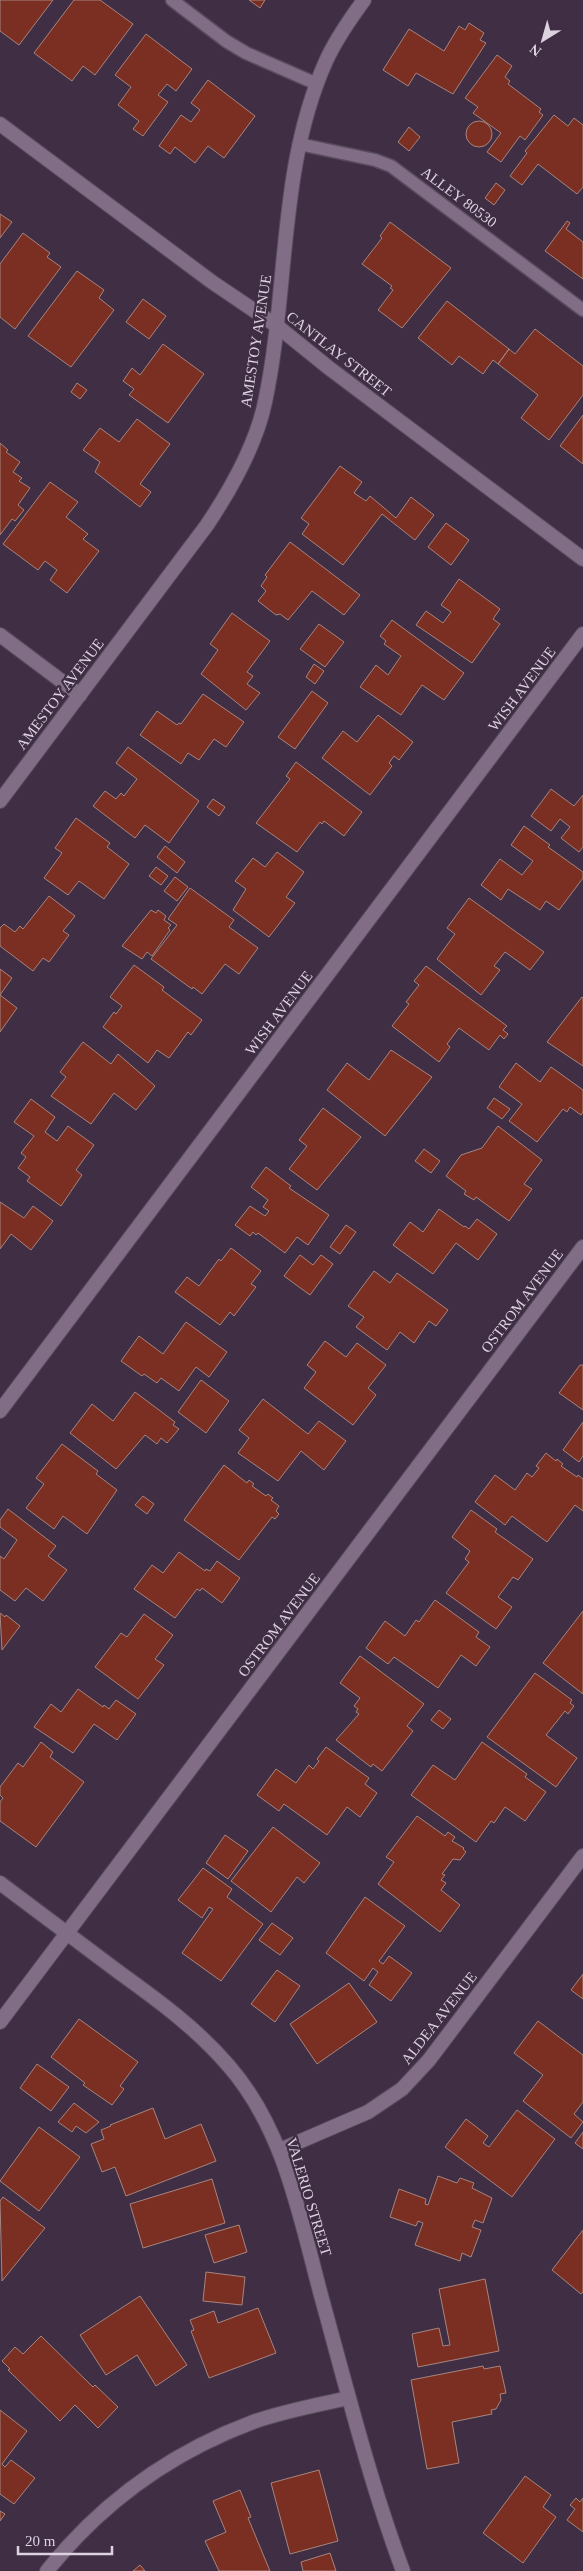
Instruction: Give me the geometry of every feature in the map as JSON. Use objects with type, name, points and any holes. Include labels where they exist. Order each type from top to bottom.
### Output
[{"type":"street","name":"AMESTOY AVENUE","points":[[0,801],[220,505],[253,440],[265,404],[277,326],[293,175],[299,144],[326,60],[345,26],[364,0]]},
{"type":"street","name":"CANTLAY STREET","points":[[0,124],[212,282],[277,326],[329,368],[583,559]]},
{"type":"street","name":"WISH AVENUE","points":[[0,1411],[583,634]]},
{"type":"street","points":[[0,636],[80,695]]},
{"type":"street","name":"OSTROM AVENUE","points":[[0,2022],[583,1247]]},
{"type":"street","name":"ALDEA AVENUE","points":[[280,2150],[368,2112],[402,2089],[429,2060],[583,1856]]},
{"type":"street","name":"VALERIO STREET","points":[[0,1883],[181,2018],[229,2066],[247,2090],[280,2150],[386,2526],[403,2571]]},
{"type":"street","points":[[47,2571],[91,2522],[132,2487],[184,2452],[254,2422],[349,2398]]},
{"type":"lane","points":[[172,0],[226,41],[246,53],[318,84]]},
{"type":"lane","name":"ALLEY 80530","points":[[299,144],[375,160],[391,166],[583,310]]},
{"type":"building","points":[[0,0],[53,0],[19,45],[0,31]]},
{"type":"building","points":[[74,0],[100,0],[133,24],[95,75],[83,66],[72,81],[34,53]]},
{"type":"building","points":[[249,0],[265,0],[260,8]]},
{"type":"building","points":[[469,23],[484,33],[480,40],[486,43],[453,94],[416,73],[408,86],[383,70],[409,29],[444,51],[459,26],[465,30]]},
{"type":"building","points":[[146,34],[192,69],[176,91],[167,84],[158,95],[168,102],[143,136],[133,129],[139,121],[118,105],[131,87],[115,75]]},
{"type":"building","points":[[497,55],[512,66],[505,77],[510,81],[508,84],[541,109],[539,112],[543,115],[525,140],[520,136],[501,162],[487,152],[501,133],[473,113],[478,107],[465,98]]},
{"type":"building","points":[[208,80],[255,116],[224,158],[208,146],[195,163],[175,147],[170,154],[159,146],[181,115],[191,122],[200,110],[191,103]]},
{"type":"building","points":[[554,115],[568,126],[574,118],[583,125],[583,187],[577,194],[538,164],[522,185],[510,176],[527,153],[525,151]]},
{"type":"building","points":[[479,121],[488,125],[492,134],[488,143],[479,147],[470,143],[466,134],[470,125]]},
{"type":"building","points":[[409,127],[420,137],[409,151],[398,142]]},
{"type":"building","points":[[496,183],[505,190],[494,205],[485,198]]},
{"type":"building","points":[[0,214],[12,222],[0,238]]},
{"type":"building","points":[[567,221],[570,223],[566,229],[583,242],[583,279],[545,251]]},
{"type":"building","points":[[390,222],[451,268],[402,328],[378,310],[393,290],[390,288],[392,286],[362,264],[382,238],[380,236]]},
{"type":"building","points":[[23,233],[50,253],[47,257],[61,267],[15,329],[0,317],[0,264]]},
{"type":"building","points":[[77,271],[104,290],[99,298],[114,310],[71,367],[28,336]]},
{"type":"building","points":[[143,299],[166,316],[149,339],[126,322]]},
{"type":"building","points":[[447,301],[509,349],[498,364],[493,360],[483,374],[459,356],[452,365],[418,338]]},
{"type":"building","points":[[535,329],[583,366],[583,395],[549,440],[521,418],[538,395],[498,364],[509,349],[515,354]]},
{"type":"building","points":[[163,344],[204,374],[168,423],[129,395],[134,389],[123,381],[132,368],[140,375]]},
{"type":"building","points":[[77,383],[87,390],[80,399],[71,392]]},
{"type":"building","points":[[583,415],[583,464],[560,446]]},
{"type":"building","points":[[137,419],[170,444],[140,484],[151,492],[140,507],[95,472],[100,462],[83,450],[100,428],[119,442]]},
{"type":"building","points":[[0,443],[8,450],[6,452],[20,462],[13,472],[22,478],[19,481],[30,488],[18,505],[24,510],[15,521],[12,519],[0,535]]},
{"type":"building","points":[[340,466],[362,482],[354,493],[366,501],[370,496],[396,518],[411,497],[434,515],[415,540],[382,514],[343,565],[302,534],[309,524],[301,518]]},
{"type":"building","points":[[50,482],[78,502],[66,517],[88,534],[83,539],[99,551],[67,593],[50,580],[57,570],[45,561],[38,570],[3,544]]},
{"type":"building","points":[[446,523],[469,540],[451,565],[428,547]]},
{"type":"building","points":[[290,542],[360,595],[344,615],[312,591],[288,620],[280,614],[276,615],[258,601],[266,591],[261,586],[267,577],[265,575]]},
{"type":"building","points":[[459,579],[500,609],[493,619],[500,624],[472,663],[416,625],[426,611],[443,623],[451,612],[441,605]]},
{"type":"building","points":[[232,613],[270,641],[247,672],[253,676],[247,684],[260,693],[246,710],[201,674],[218,650],[210,644]]},
{"type":"building","points":[[392,620],[464,673],[444,700],[422,685],[401,715],[360,687],[376,665],[388,675],[401,656],[384,644],[386,641],[380,636]]},
{"type":"building","points":[[319,624],[344,642],[325,667],[300,649]]},
{"type":"building","points":[[314,664],[324,671],[315,684],[306,677]]},
{"type":"building","points":[[312,691],[328,703],[295,749],[278,737]]},
{"type":"building","points":[[203,694],[244,722],[226,747],[214,739],[199,760],[188,753],[181,764],[140,735],[157,711],[177,725],[181,724]]},
{"type":"building","points":[[378,715],[413,742],[399,760],[394,756],[389,763],[392,766],[370,795],[322,758],[343,731],[357,742]]},
{"type":"building","points":[[128,747],[199,801],[169,843],[145,825],[135,838],[93,806],[105,791],[116,799],[121,793],[124,796],[137,779],[116,763]]},
{"type":"building","points":[[296,762],[362,812],[344,836],[324,821],[322,824],[320,822],[297,852],[256,823],[290,779],[286,776]]},
{"type":"building","points":[[551,789],[574,806],[583,795],[583,847],[579,852],[561,838],[570,827],[560,819],[551,831],[531,816]]},
{"type":"building","points":[[213,799],[225,807],[219,816],[207,807]]},
{"type":"building","points":[[76,818],[110,843],[107,847],[129,864],[104,899],[79,881],[68,895],[44,878],[62,853],[55,848]]},
{"type":"building","points":[[524,826],[550,845],[548,847],[583,872],[583,878],[559,910],[546,901],[540,910],[508,889],[501,900],[481,885],[500,859],[522,875],[533,861],[511,845]]},
{"type":"building","points":[[165,846],[185,862],[177,873],[157,857]]},
{"type":"building","points":[[277,852],[304,872],[286,897],[295,903],[269,937],[233,910],[246,889],[235,881],[253,858],[265,867]]},
{"type":"building","points":[[156,867],[168,876],[161,885],[149,876]]},
{"type":"building","points":[[175,877],[188,887],[177,901],[164,891]]},
{"type":"building","points":[[190,888],[234,920],[229,927],[258,948],[239,974],[225,964],[202,994],[193,987],[192,989],[151,959],[177,925],[168,919]]},
{"type":"building","points":[[49,896],[75,916],[63,931],[69,935],[49,962],[43,958],[33,971],[0,946],[0,928],[4,924],[15,932],[20,926],[23,929]]},
{"type":"building","points":[[469,898],[544,952],[530,970],[505,952],[494,966],[500,970],[481,995],[437,959],[455,934],[447,928]]},
{"type":"building","points":[[151,910],[156,913],[158,910],[166,916],[164,920],[171,925],[168,928],[170,930],[152,956],[147,952],[142,959],[122,946]]},
{"type":"building","points":[[134,965],[164,987],[162,990],[202,1020],[191,1035],[188,1032],[169,1058],[157,1050],[148,1063],[103,1027],[114,1012],[116,1014],[122,1006],[110,997]]},
{"type":"building","points":[[426,966],[507,1026],[503,1030],[508,1034],[504,1039],[500,1035],[489,1050],[459,1028],[447,1044],[450,1047],[439,1062],[392,1026],[409,1004],[406,1002],[419,985],[414,981]]},
{"type":"building","points":[[0,969],[12,978],[0,995]]},
{"type":"building","points":[[0,995],[17,1008],[0,1032]]},
{"type":"building","points":[[583,998],[583,1066],[547,1042]]},
{"type":"building","points":[[83,1042],[111,1064],[118,1054],[155,1086],[136,1110],[114,1093],[91,1124],[51,1096],[66,1077],[60,1072]]},
{"type":"building","points":[[391,1050],[432,1077],[385,1136],[327,1090],[347,1063],[369,1080]]},
{"type":"building","points":[[516,1063],[540,1082],[551,1067],[583,1090],[583,1112],[581,1115],[570,1107],[567,1112],[563,1109],[537,1142],[509,1121],[522,1104],[499,1087]]},
{"type":"building","points":[[494,1098],[510,1109],[502,1119],[487,1108]]},
{"type":"building","points":[[31,1099],[55,1117],[45,1132],[57,1141],[68,1126],[94,1145],[76,1170],[82,1175],[61,1206],[27,1181],[30,1177],[18,1168],[26,1157],[21,1153],[34,1136],[14,1122]]},
{"type":"building","points":[[323,1108],[361,1137],[317,1190],[289,1169],[307,1146],[299,1140]]},
{"type":"building","points":[[498,1126],[542,1160],[524,1184],[532,1189],[509,1221],[476,1197],[474,1200],[464,1194],[466,1191],[446,1176],[461,1155],[482,1148]]},
{"type":"building","points":[[424,1149],[440,1161],[431,1173],[415,1161]]},
{"type":"building","points":[[266,1167],[291,1186],[289,1188],[329,1215],[308,1245],[297,1237],[285,1253],[258,1233],[256,1235],[253,1232],[250,1236],[235,1225],[250,1206],[265,1216],[269,1211],[263,1207],[268,1200],[251,1187]]},
{"type":"building","points":[[0,1202],[24,1218],[33,1206],[53,1221],[31,1250],[11,1234],[0,1249]]},
{"type":"building","points":[[439,1209],[464,1227],[469,1229],[477,1219],[497,1234],[478,1260],[456,1243],[433,1274],[393,1245],[410,1222],[423,1232]]},
{"type":"building","points":[[346,1225],[356,1232],[340,1254],[330,1247]]},
{"type":"building","points":[[231,1248],[261,1271],[251,1284],[256,1287],[234,1316],[230,1312],[220,1325],[175,1292],[187,1277],[199,1286],[219,1259],[221,1261]]},
{"type":"building","points":[[300,1255],[313,1265],[321,1255],[333,1264],[310,1295],[284,1276]]},
{"type":"building","points":[[374,1271],[390,1283],[397,1273],[448,1310],[436,1326],[429,1321],[414,1343],[400,1332],[387,1350],[356,1327],[364,1317],[348,1306]]},
{"type":"building","points":[[186,1322],[227,1352],[209,1377],[196,1367],[179,1391],[161,1378],[157,1383],[144,1374],[142,1376],[121,1361],[139,1336],[163,1354]]},
{"type":"building","points":[[325,1341],[346,1357],[357,1343],[386,1365],[368,1388],[376,1395],[353,1425],[304,1388],[316,1372],[307,1365]]},
{"type":"building","points":[[580,1365],[583,1365],[583,1410],[559,1393]]},
{"type":"building","points":[[201,1380],[229,1401],[206,1433],[178,1412]]},
{"type":"building","points":[[135,1392],[175,1422],[173,1425],[179,1429],[167,1443],[161,1438],[157,1444],[145,1435],[116,1469],[70,1433],[92,1404],[113,1421]]},
{"type":"building","points":[[263,1399],[308,1434],[319,1421],[346,1441],[324,1470],[301,1451],[278,1481],[238,1453],[249,1438],[239,1430]]},
{"type":"building","points":[[583,1422],[583,1456],[579,1462],[563,1450]]},
{"type":"building","points":[[62,1444],[98,1471],[96,1474],[117,1490],[87,1534],[63,1516],[54,1529],[26,1508],[44,1484],[36,1478]]},
{"type":"building","points":[[546,1453],[563,1464],[561,1466],[583,1479],[583,1511],[575,1505],[547,1542],[512,1516],[505,1525],[475,1502],[495,1475],[515,1490],[527,1473],[532,1477],[539,1468],[536,1466]]},
{"type":"building","points":[[224,1465],[247,1483],[249,1480],[254,1484],[252,1486],[266,1496],[268,1494],[273,1498],[271,1500],[279,1506],[276,1511],[279,1514],[275,1519],[272,1517],[239,1560],[184,1520]]},
{"type":"building","points":[[143,1496],[154,1504],[147,1514],[135,1505]]},
{"type":"building","points":[[8,1509],[56,1546],[48,1556],[67,1570],[43,1601],[26,1588],[15,1601],[0,1590],[0,1556],[4,1559],[17,1540],[0,1527],[0,1520]]},
{"type":"building","points":[[471,1510],[497,1529],[495,1532],[533,1559],[518,1580],[513,1577],[498,1597],[512,1607],[496,1629],[446,1593],[469,1562],[465,1559],[470,1551],[452,1537]]},
{"type":"building","points":[[179,1552],[205,1571],[206,1569],[210,1571],[217,1561],[240,1578],[222,1603],[202,1588],[200,1591],[197,1589],[175,1618],[134,1589],[152,1565],[163,1573]]},
{"type":"building","points":[[435,1600],[479,1632],[476,1637],[490,1647],[476,1666],[461,1655],[438,1688],[394,1657],[388,1664],[366,1648],[385,1621],[405,1636],[416,1620],[419,1622]]},
{"type":"building","points":[[583,1611],[583,1694],[543,1663]]},
{"type":"building","points":[[0,1613],[5,1617],[6,1615],[20,1626],[2,1650]]},
{"type":"building","points":[[144,1614],[173,1635],[155,1659],[164,1665],[138,1699],[95,1667],[121,1633],[127,1637]]},
{"type":"building","points":[[360,1656],[424,1704],[407,1726],[413,1731],[382,1771],[373,1764],[371,1767],[336,1740],[359,1714],[356,1712],[358,1709],[354,1706],[360,1698],[340,1683]]},
{"type":"building","points":[[535,1673],[572,1700],[570,1703],[574,1706],[568,1714],[565,1711],[546,1735],[577,1758],[556,1787],[487,1737]]},
{"type":"building","points":[[78,1689],[103,1707],[104,1705],[109,1709],[116,1700],[136,1714],[117,1740],[94,1724],[73,1753],[34,1727],[51,1704],[61,1712]]},
{"type":"building","points":[[439,1710],[451,1719],[443,1729],[431,1720]]},
{"type":"building","points":[[41,1742],[53,1752],[50,1757],[84,1782],[36,1847],[0,1821],[0,1802],[3,1798],[0,1795],[0,1787],[18,1763],[23,1767]]},
{"type":"building","points":[[482,1742],[527,1774],[525,1777],[546,1792],[525,1821],[505,1807],[494,1823],[491,1821],[476,1842],[411,1795],[433,1765],[455,1780]]},
{"type":"building","points":[[326,1747],[369,1778],[365,1784],[377,1793],[360,1817],[347,1807],[327,1835],[284,1804],[279,1811],[257,1795],[276,1769],[296,1783],[309,1765],[313,1769],[319,1761],[317,1759]]},
{"type":"building","points":[[417,1816],[445,1836],[448,1832],[455,1837],[452,1841],[464,1848],[466,1852],[460,1860],[453,1859],[442,1874],[445,1875],[441,1880],[446,1883],[441,1890],[460,1905],[440,1932],[378,1884],[394,1862],[386,1857]]},
{"type":"building","points":[[273,1827],[320,1863],[304,1883],[297,1877],[271,1912],[231,1881]]},
{"type":"building","points":[[225,1835],[248,1851],[228,1879],[206,1863]]},
{"type":"building","points":[[203,1868],[232,1889],[227,1897],[263,1924],[221,1981],[182,1953],[213,1909],[209,1907],[202,1918],[178,1900]]},
{"type":"building","points":[[365,1897],[405,1926],[379,1961],[383,1964],[389,1956],[412,1973],[391,2001],[369,1985],[378,1972],[373,1968],[364,1981],[326,1953]]},
{"type":"building","points":[[272,1923],[293,1938],[280,1955],[259,1940]]},
{"type":"building","points":[[277,1970],[300,1986],[275,2022],[251,2004]]},
{"type":"building","points":[[583,1974],[583,1999],[571,1990]]},
{"type":"building","points":[[349,1983],[377,2022],[317,2064],[290,2024]]},
{"type":"building","points":[[79,2019],[138,2062],[120,2086],[124,2089],[112,2105],[83,2085],[85,2083],[51,2057]]},
{"type":"building","points":[[538,2021],[583,2055],[583,2102],[574,2114],[583,2122],[571,2138],[523,2101],[543,2075],[514,2053]]},
{"type":"building","points":[[37,2064],[69,2087],[51,2111],[20,2088]]},
{"type":"building","points":[[74,2103],[99,2122],[86,2133],[76,2126],[72,2132],[58,2122]]},
{"type":"building","points":[[153,2108],[165,2139],[201,2124],[216,2161],[126,2196],[115,2167],[102,2172],[91,2144],[104,2139],[101,2130]]},
{"type":"building","points":[[517,2110],[555,2139],[512,2197],[445,2147],[466,2119],[488,2136],[483,2143],[489,2147]]},
{"type":"building","points":[[39,2127],[80,2157],[39,2211],[0,2181]]},
{"type":"building","points":[[583,2132],[583,2149],[575,2143]]},
{"type":"building","points":[[438,2176],[457,2183],[460,2178],[474,2183],[472,2188],[492,2198],[483,2223],[475,2220],[472,2227],[481,2230],[471,2257],[462,2253],[460,2261],[415,2245],[423,2223],[418,2221],[416,2226],[390,2217],[399,2189],[426,2199],[425,2204],[428,2205]]},
{"type":"building","points":[[212,2179],[225,2223],[143,2248],[130,2204]]},
{"type":"building","points":[[3,2197],[45,2228],[2,2281],[0,2201]]},
{"type":"building","points":[[239,2225],[247,2252],[214,2263],[205,2235]]},
{"type":"building","points":[[583,2230],[583,2292],[581,2294],[552,2270]]},
{"type":"building","points":[[206,2272],[245,2277],[242,2305],[203,2301]]},
{"type":"building","points":[[485,2279],[499,2351],[418,2367],[412,2334],[439,2328],[443,2346],[450,2345],[439,2289]]},
{"type":"building","points":[[140,2296],[187,2365],[156,2386],[137,2355],[106,2375],[80,2335]]},
{"type":"building","points":[[258,2308],[276,2353],[209,2378],[191,2331],[194,2330],[190,2320],[214,2311],[218,2323]]},
{"type":"building","points":[[41,2336],[93,2387],[95,2385],[118,2407],[98,2428],[75,2405],[60,2421],[8,2370],[10,2369],[2,2361],[15,2347],[23,2354]]},
{"type":"building","points":[[483,2366],[484,2369],[500,2366],[506,2393],[500,2394],[501,2400],[496,2409],[491,2410],[492,2414],[452,2422],[459,2463],[427,2469],[411,2380]]},
{"type":"building","points":[[0,2410],[27,2431],[2,2464],[5,2467],[11,2460],[35,2478],[14,2504],[0,2494]]},
{"type":"building","points":[[319,2470],[338,2541],[290,2554],[271,2483]]},
{"type":"building","points":[[525,2476],[551,2495],[543,2507],[556,2517],[523,2563],[483,2533]]},
{"type":"building","points":[[240,2490],[251,2517],[248,2518],[270,2571],[219,2571],[205,2541],[226,2532],[213,2501]]},
{"type":"building","points":[[576,2498],[580,2502],[583,2498],[583,2532],[567,2520],[575,2509],[570,2505]]},
{"type":"building","points":[[0,2511],[5,2514],[0,2521]]},
{"type":"building","points":[[330,2553],[336,2571],[303,2571],[301,2562]]},
{"type":"building","points":[[140,2565],[145,2571],[133,2571]]}]
